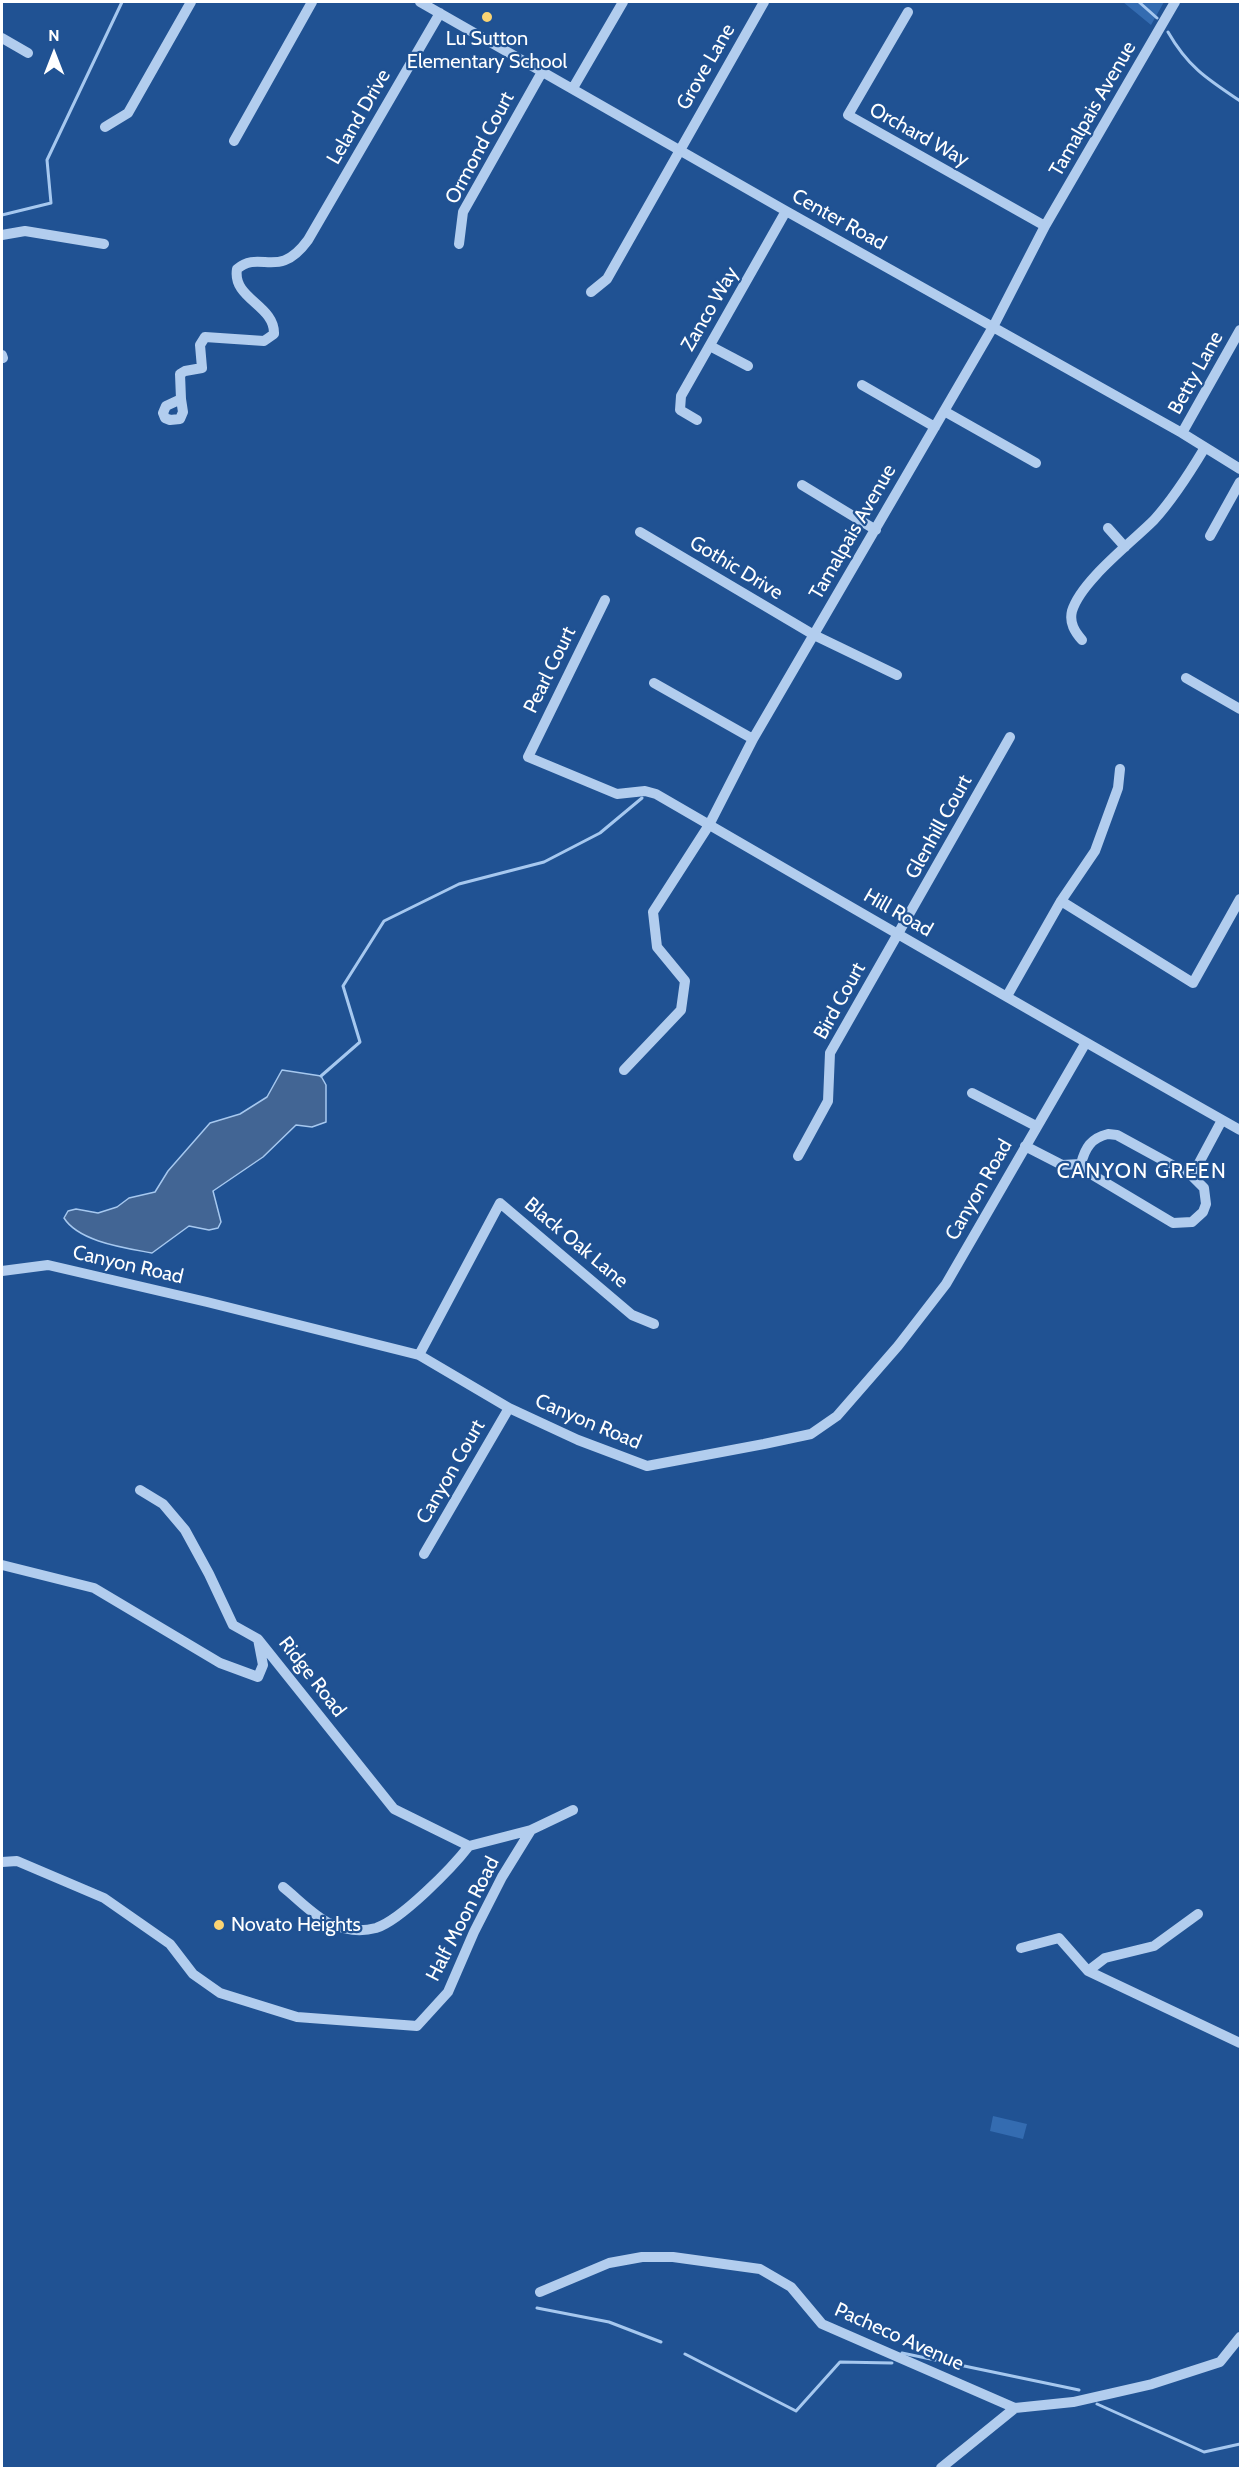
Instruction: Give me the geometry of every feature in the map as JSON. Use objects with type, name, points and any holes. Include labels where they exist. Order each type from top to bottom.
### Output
[{"type":"street","points":[[105,127],[128,113],[191,2]]},
{"type":"street","points":[[234,141],[312,2]]},
{"type":"street","name":"Center Road","points":[[420,2],[1182,433],[1204,449],[1240,469]]},
{"type":"street","points":[[573,88],[623,2]]},
{"type":"street","name":"Grove Lane","points":[[591,292],[607,279],[764,2]]},
{"type":"street","name":"Tamalpais Avenue","points":[[624,1070],[681,1010],[685,981],[657,947],[653,912],[709,825],[753,739],[993,327],[1046,226],[1175,2]]},
{"type":"street","name":"Orchard Way","points":[[908,12],[848,115],[1046,226]]},
{"type":"street","name":"Leland Drive","points":[[181,399],[180,374],[186,370],[202,369],[200,345],[205,337],[264,341],[274,334],[274,326],[268,314],[242,291],[237,268],[250,262],[283,262],[297,255],[441,13]]},
{"type":"street","points":[[2,38],[28,53]]},
{"type":"street","name":"Ormond Court","points":[[459,244],[464,212],[542,72]]},
{"type":"street","name":"Zanco Way","points":[[697,420],[680,410],[681,396],[786,211]]},
{"type":"street","points":[[2,235],[25,231],[104,244]]},
{"type":"street","name":"Betty Lane","points":[[1182,433],[1240,330]]},
{"type":"street","points":[[710,346],[748,366]]},
{"type":"street","points":[[862,385],[935,427]]},
{"type":"street","points":[[944,411],[1036,463]]},
{"type":"street","points":[[1082,639],[1073,631],[1071,613],[1081,592],[1154,519],[1179,490],[1204,449]]},
{"type":"street","points":[[1210,536],[1240,483]]},
{"type":"street","points":[[802,486],[876,530]]},
{"type":"street","points":[[1108,528],[1125,547]]},
{"type":"street","name":"Gothic Drive","points":[[640,532],[814,635],[897,675]]},
{"type":"street","name":"Pearl Court","points":[[528,757],[605,600]]},
{"type":"street","points":[[1186,678],[1240,709]]},
{"type":"street","points":[[654,683],[753,739]]},
{"type":"street","name":"Glenhill Court","points":[[899,934],[1010,737]]},
{"type":"street","name":"Hill Road","points":[[528,757],[617,794],[645,791],[656,794],[1085,1044],[1240,1130]]},
{"type":"street","points":[[1006,996],[1061,901],[1095,851],[1118,788],[1120,769]]},
{"type":"street","points":[[1061,901],[1193,983],[1240,899]]},
{"type":"street","name":"Bird Court","points":[[798,1156],[828,1101],[830,1053],[899,934]]},
{"type":"street","name":"Canyon Road","points":[[2,1271],[48,1266],[207,1302],[418,1355],[509,1408],[578,1440],[646,1466],[811,1434],[837,1416],[890,1356],[946,1284],[1085,1044]]},
{"type":"street","points":[[972,1094],[1036,1126]]},
{"type":"street","points":[[1192,1176],[1222,1120]]},
{"type":"street","points":[[1025,1146],[1062,1165],[1081,1164],[1098,1180],[1162,1218],[1179,1224],[1192,1222],[1203,1212],[1206,1204],[1204,1188],[1192,1176],[1117,1135],[1107,1134],[1094,1138],[1083,1155],[1081,1164]]},
{"type":"street","name":"Black Oak Lane","points":[[418,1355],[500,1203],[632,1315],[654,1323]]},
{"type":"street","name":"Canyon Court","points":[[424,1554],[509,1408]]},
{"type":"street","points":[[140,1490],[163,1504],[185,1530],[210,1575],[233,1625],[258,1639]]},
{"type":"street","name":"Ridge Road","points":[[2,1565],[94,1588],[220,1663],[258,1677],[263,1665],[258,1639]]},
{"type":"street","name":"Ridge Road","points":[[258,1639],[394,1809],[469,1846]]},
{"type":"street","points":[[284,1887],[330,1924],[359,1931],[378,1927],[393,1918],[435,1882],[469,1846],[531,1830],[573,1810]]},
{"type":"street","name":"Half Moon Road","points":[[2,1862],[17,1861],[104,1898],[170,1944],[193,1974],[220,1993],[297,2017],[417,2026],[448,1992],[474,1932],[502,1877],[531,1830]]},
{"type":"street","points":[[1088,1971],[1105,1958],[1155,1946],[1198,1914]]},
{"type":"street","points":[[1022,1948],[1059,1938],[1088,1971],[1240,2043]]},
{"type":"street","name":"Pacheco Avenue","points":[[540,2292],[609,2263],[642,2257],[673,2257],[760,2270],[791,2287],[822,2324],[1015,2408]]},
{"type":"street","points":[[941,2469],[1015,2408],[1073,2402],[1152,2384],[1220,2362],[1240,2337]]},
{"type":"shaded area","points":[[1123,2],[1164,2],[1151,25]]},
{"type":"shaded area","points":[[282,1070],[321,1076],[326,1085],[326,1122],[312,1127],[296,1125],[263,1157],[213,1191],[221,1222],[218,1228],[209,1230],[189,1226],[152,1253],[104,1243],[80,1233],[64,1218],[68,1211],[76,1209],[98,1213],[117,1207],[129,1198],[155,1192],[168,1171],[210,1123],[240,1114],[267,1097]]},
{"type":"shaded area","points":[[993,2116],[1027,2124],[1023,2139],[990,2131]]},
{"type":"waterway","points":[[2,215],[51,203],[47,160],[122,2]]},
{"type":"waterway","points":[[1139,2],[1157,18]]},
{"type":"waterway","points":[[1168,32],[1175,44],[1199,71],[1240,101]]},
{"type":"waterway","points":[[321,1076],[360,1042],[343,986],[384,921],[459,884],[544,862],[600,833],[642,798]]},
{"type":"waterway","points":[[537,2308],[609,2322],[661,2342]]},
{"type":"waterway","points":[[902,2353],[1079,2390]]},
{"type":"waterway","points":[[685,2354],[796,2411],[840,2362],[892,2363]]},
{"type":"waterway","points":[[1097,2404],[1204,2452],[1240,2444]]},
{"type":"place","name":"Lu Sutton Elementary School","points":[[487,17]]},
{"type":"place","name":"Novato Heights","points":[[219,1925]]},
{"type":"district","name":"CANYON GREEN","points":[[1142,1172]]}]
